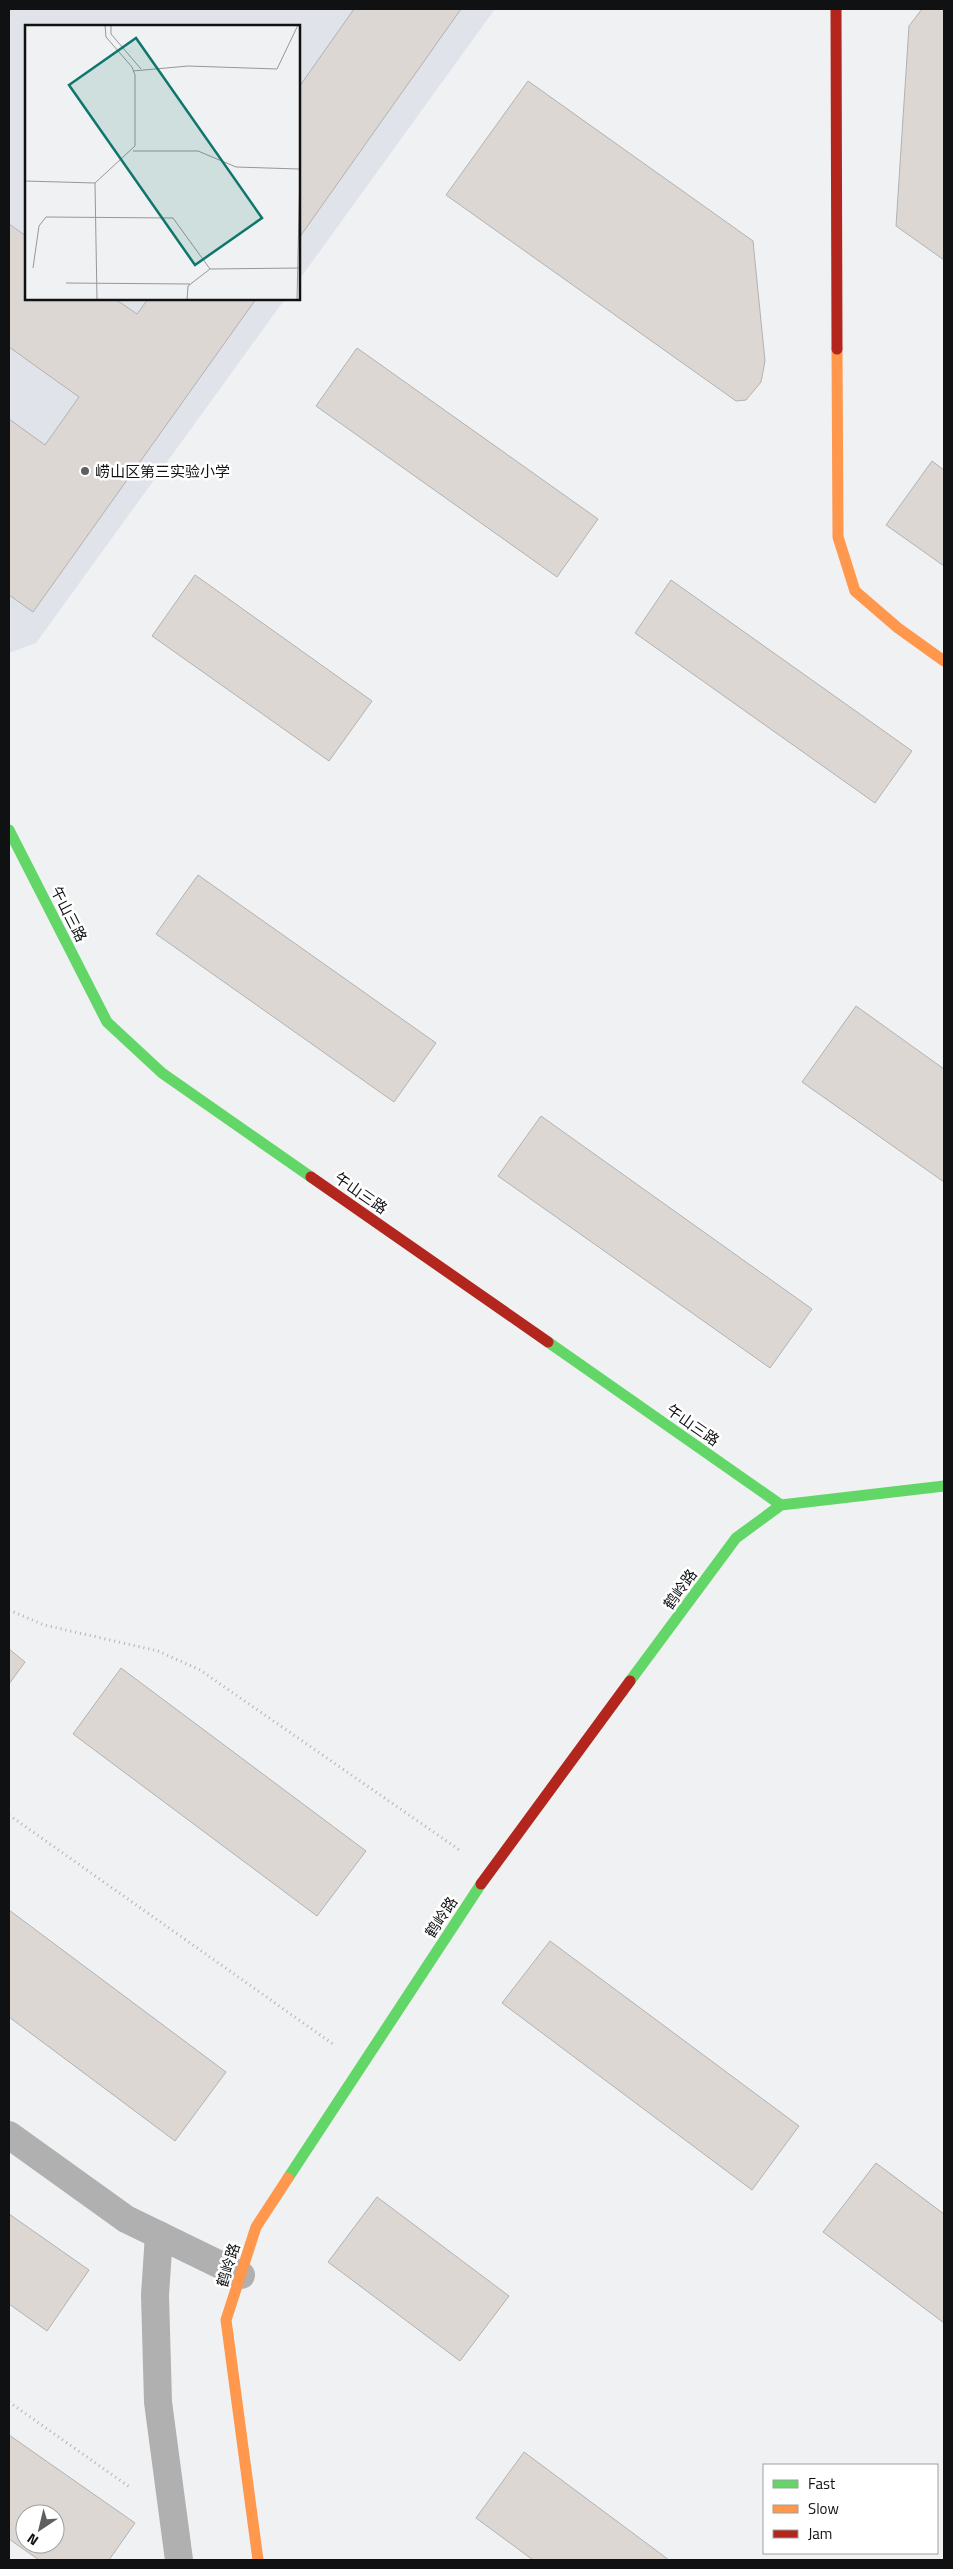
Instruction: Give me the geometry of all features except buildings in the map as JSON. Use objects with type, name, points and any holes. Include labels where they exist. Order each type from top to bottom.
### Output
[{"type":"street","points":[[836,9],[838,537],[855,591],[898,628],[944,661]]},
{"type":"street","name":"午山三路","points":[[9,830],[107,1022],[162,1073],[781,1505]]},
{"type":"street","name":"鹤岭路","points":[[258,2560],[226,2320],[256,2227],[490,1871],[736,1538],[781,1505],[944,1486]]},
{"type":"street","points":[[9,2134],[126,2219],[241,2275]]},
{"type":"street","points":[[159,2235],[155,2295],[158,2402],[178,2560]]},
{"type":"path","points":[[9,1610],[44,1624],[158,1651],[200,1670],[490,1871]]},
{"type":"path","points":[[9,1815],[362,2065]]},
{"type":"path","points":[[9,2402],[173,2518]]},
{"type":"shaded area","name":"崂山区第三实验小学","points":[[9,9],[495,9],[300,279],[300,25],[25,25],[25,300],[284,300],[36,643],[9,653]]},
{"type":"traffic: fast","points":[[9,830],[107,1022],[162,1073],[311,1177]]},
{"type":"traffic: fast","points":[[548,1342],[781,1505]]},
{"type":"traffic: fast","points":[[630,1681],[736,1538],[781,1505],[944,1486]]},
{"type":"traffic: fast","points":[[288,2178],[481,1884]]},
{"type":"traffic: slow","points":[[837,349],[838,537],[855,591],[898,628],[944,661]]},
{"type":"traffic: slow","points":[[258,2560],[226,2320],[256,2227],[288,2178]]},
{"type":"traffic: jam","points":[[836,9],[837,349]]},
{"type":"traffic: jam","points":[[311,1177],[548,1342]]},
{"type":"traffic: jam","points":[[481,1884],[630,1681]]},
{"type":"place","name":"崂山区第三实验小学","points":[[85,471]]}]
